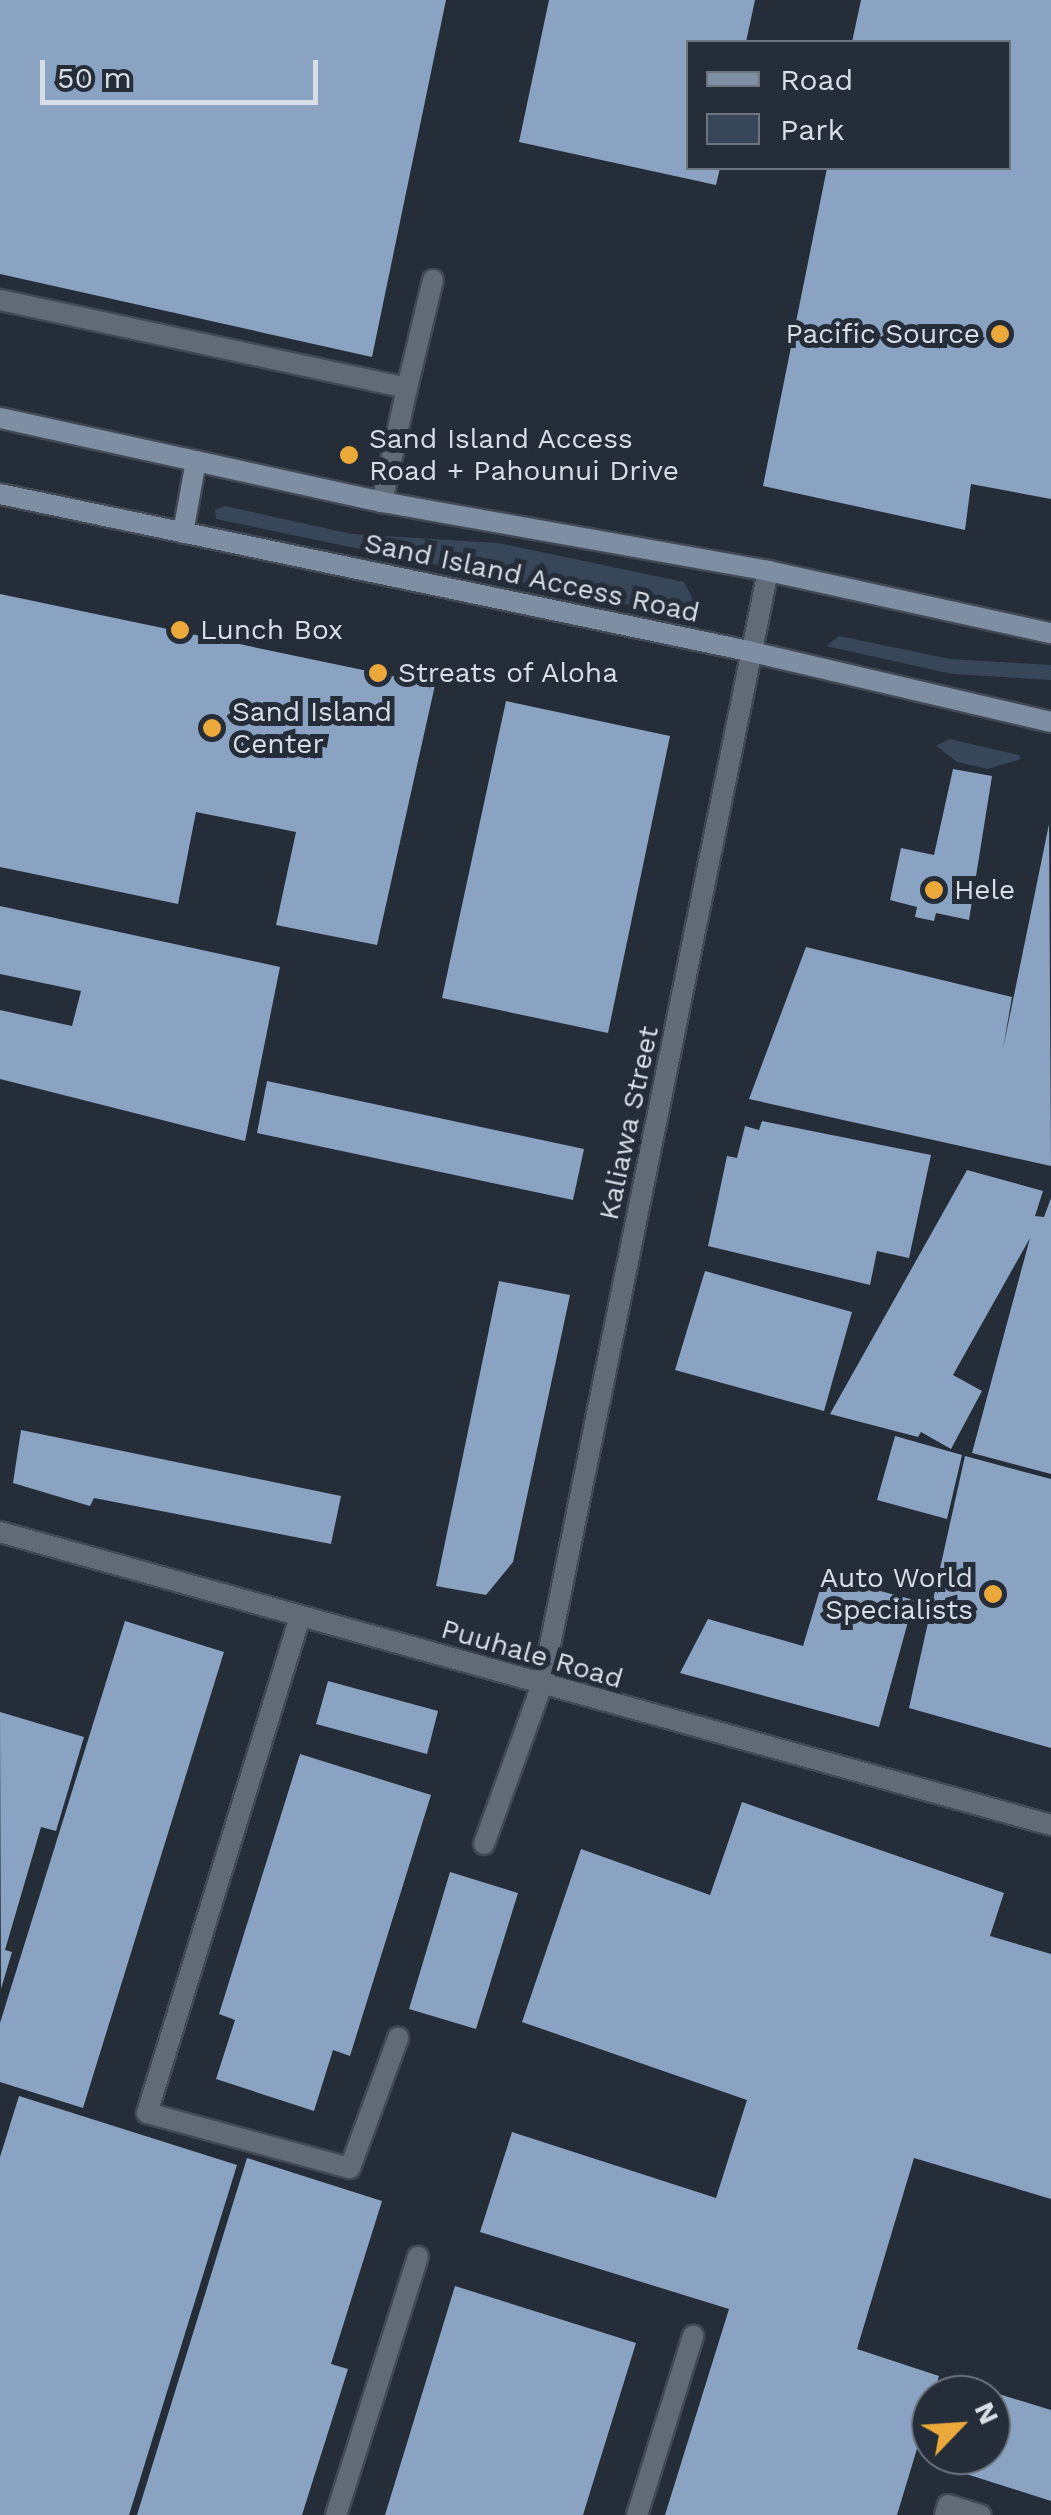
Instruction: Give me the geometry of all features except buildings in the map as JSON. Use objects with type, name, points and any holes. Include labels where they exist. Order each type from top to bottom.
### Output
[{"type":"main road","name":"Sand Island Access Road","points":[[0,418],[382,502],[768,570],[1051,633]]},
{"type":"main road","points":[[183,533],[196,460]]},
{"type":"main road","name":"Sand Island Access Road","points":[[0,494],[748,651],[1051,722]]},
{"type":"street","points":[[382,502],[433,280]]},
{"type":"street","points":[[0,300],[407,388]]},
{"type":"street","name":"Kaliawa Street","points":[[484,1844],[542,1686],[738,725],[748,651],[768,570]]},
{"type":"street","name":"Puuhale Road","points":[[0,1532],[1051,1825]]},
{"type":"street","points":[[300,1617],[147,2113],[350,2168],[398,2038]]},
{"type":"street","points":[[336,2515],[418,2257]]},
{"type":"street","points":[[636,2515],[693,2336]]},
{"type":"street","points":[[944,2515],[948,2505],[980,2515]]},
{"type":"green space","points":[[225,506],[352,534],[498,543],[684,582],[695,603],[677,615],[216,519],[215,510]]},
{"type":"green space","points":[[839,636],[950,659],[1051,665],[1051,680],[952,674],[826,646]]},
{"type":"green space","points":[[949,739],[1019,755],[1021,759],[988,769],[957,762],[936,746]]},
{"type":"place","name":"Pacific Source","points":[[1000,334]]},
{"type":"place","name":"Sand Island Access Road + Pahounui Drive","points":[[349,455]]},
{"type":"place","name":"Lunch Box","points":[[180,630]]},
{"type":"place","name":"Streats of Aloha","points":[[378,673]]},
{"type":"place","name":"Sand Island Center","points":[[212,728]]},
{"type":"place","name":"Hele","points":[[934,890]]},
{"type":"place","name":"Auto World Specialists","points":[[993,1594]]}]
